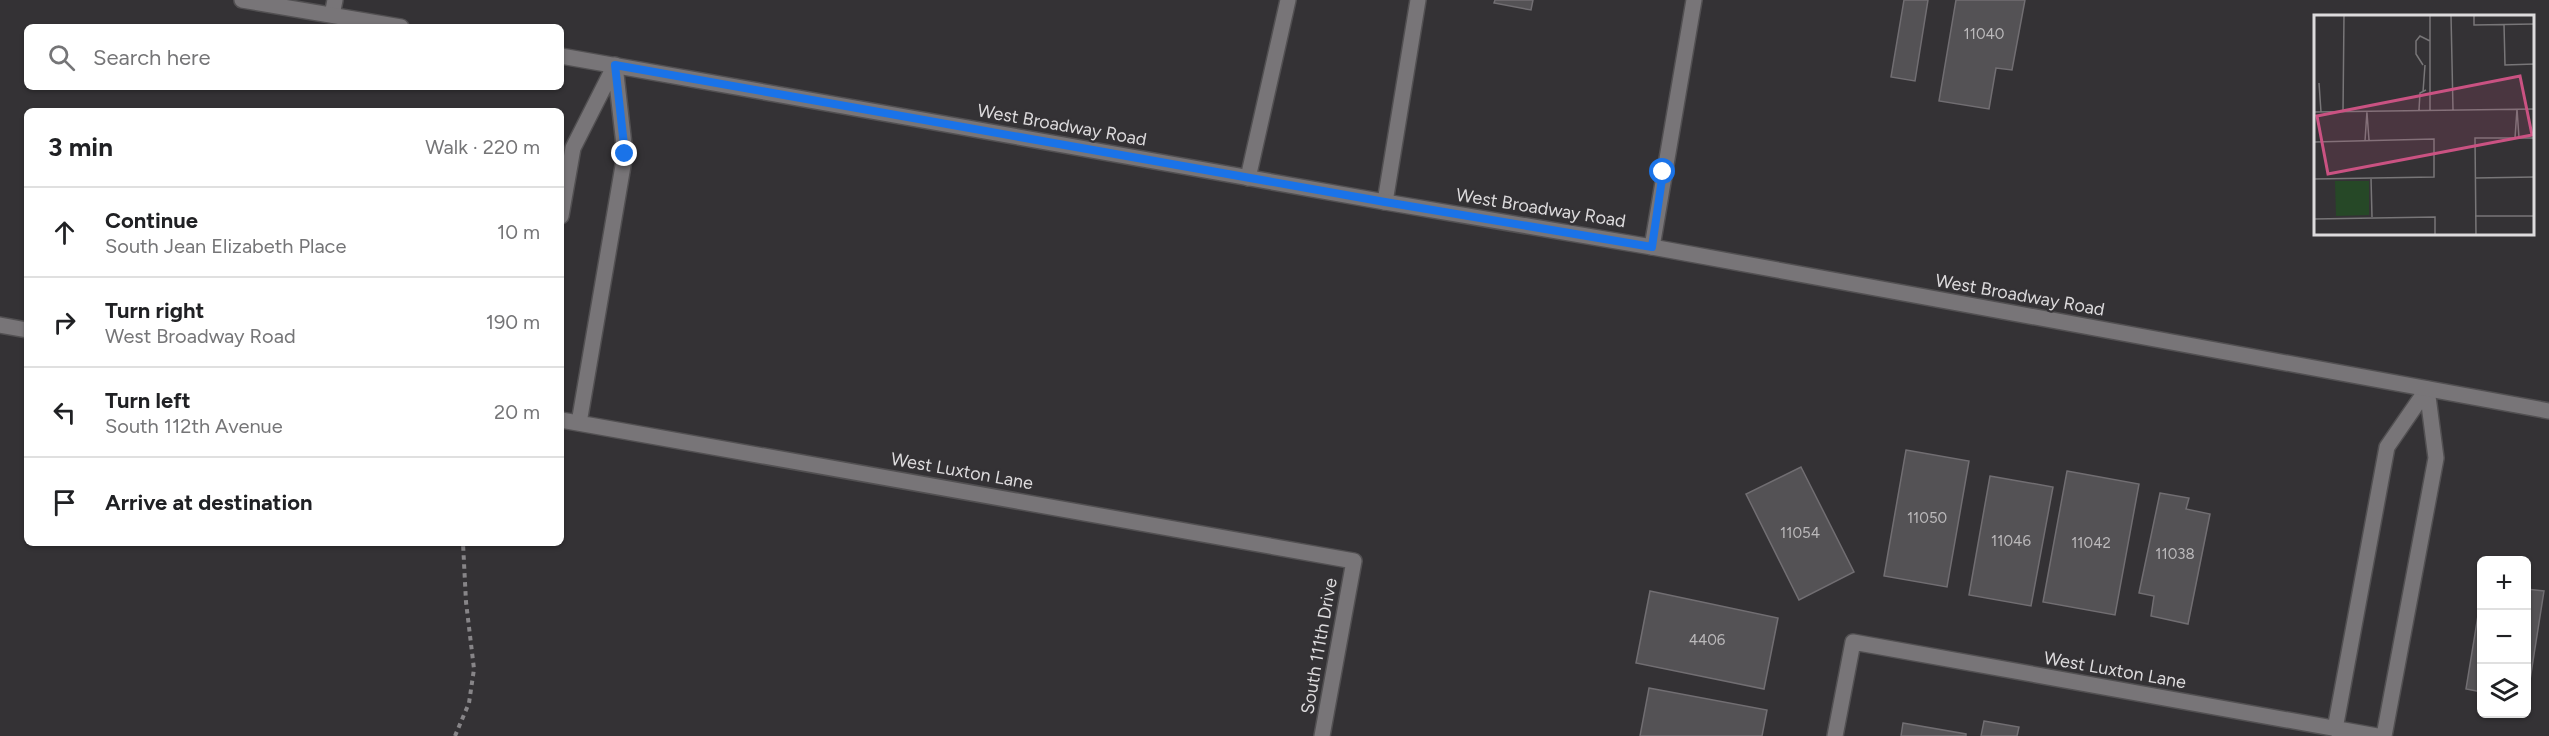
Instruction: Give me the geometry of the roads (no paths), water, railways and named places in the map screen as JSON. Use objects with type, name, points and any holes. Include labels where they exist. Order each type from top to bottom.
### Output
[{"type":"street","points":[[242,0],[334,7],[391,24]]},
{"type":"street","points":[[1248,178],[1288,0]]},
{"type":"street","points":[[1385,202],[1418,0]]},
{"type":"street","points":[[1652,247],[1694,0]]},
{"type":"street","name":"West Broadway Road","points":[[564,56],[1652,247],[2549,411]]},
{"type":"street","points":[[564,199],[573,148],[615,65]]},
{"type":"street","points":[[579,423],[625,154],[615,65]]},
{"type":"street","points":[[0,325],[24,329]]},
{"type":"street","points":[[2335,729],[2387,447],[2427,389]]},
{"type":"street","points":[[2384,736],[2436,458],[2427,389]]},
{"type":"street","name":"West Luxton Lane","points":[[564,420],[1354,562]]},
{"type":"street","name":"South 111th Drive","points":[[1322,736],[1354,562]]},
{"type":"street","name":"West Luxton Lane","points":[[1836,736],[1853,642],[2377,736]]}]
